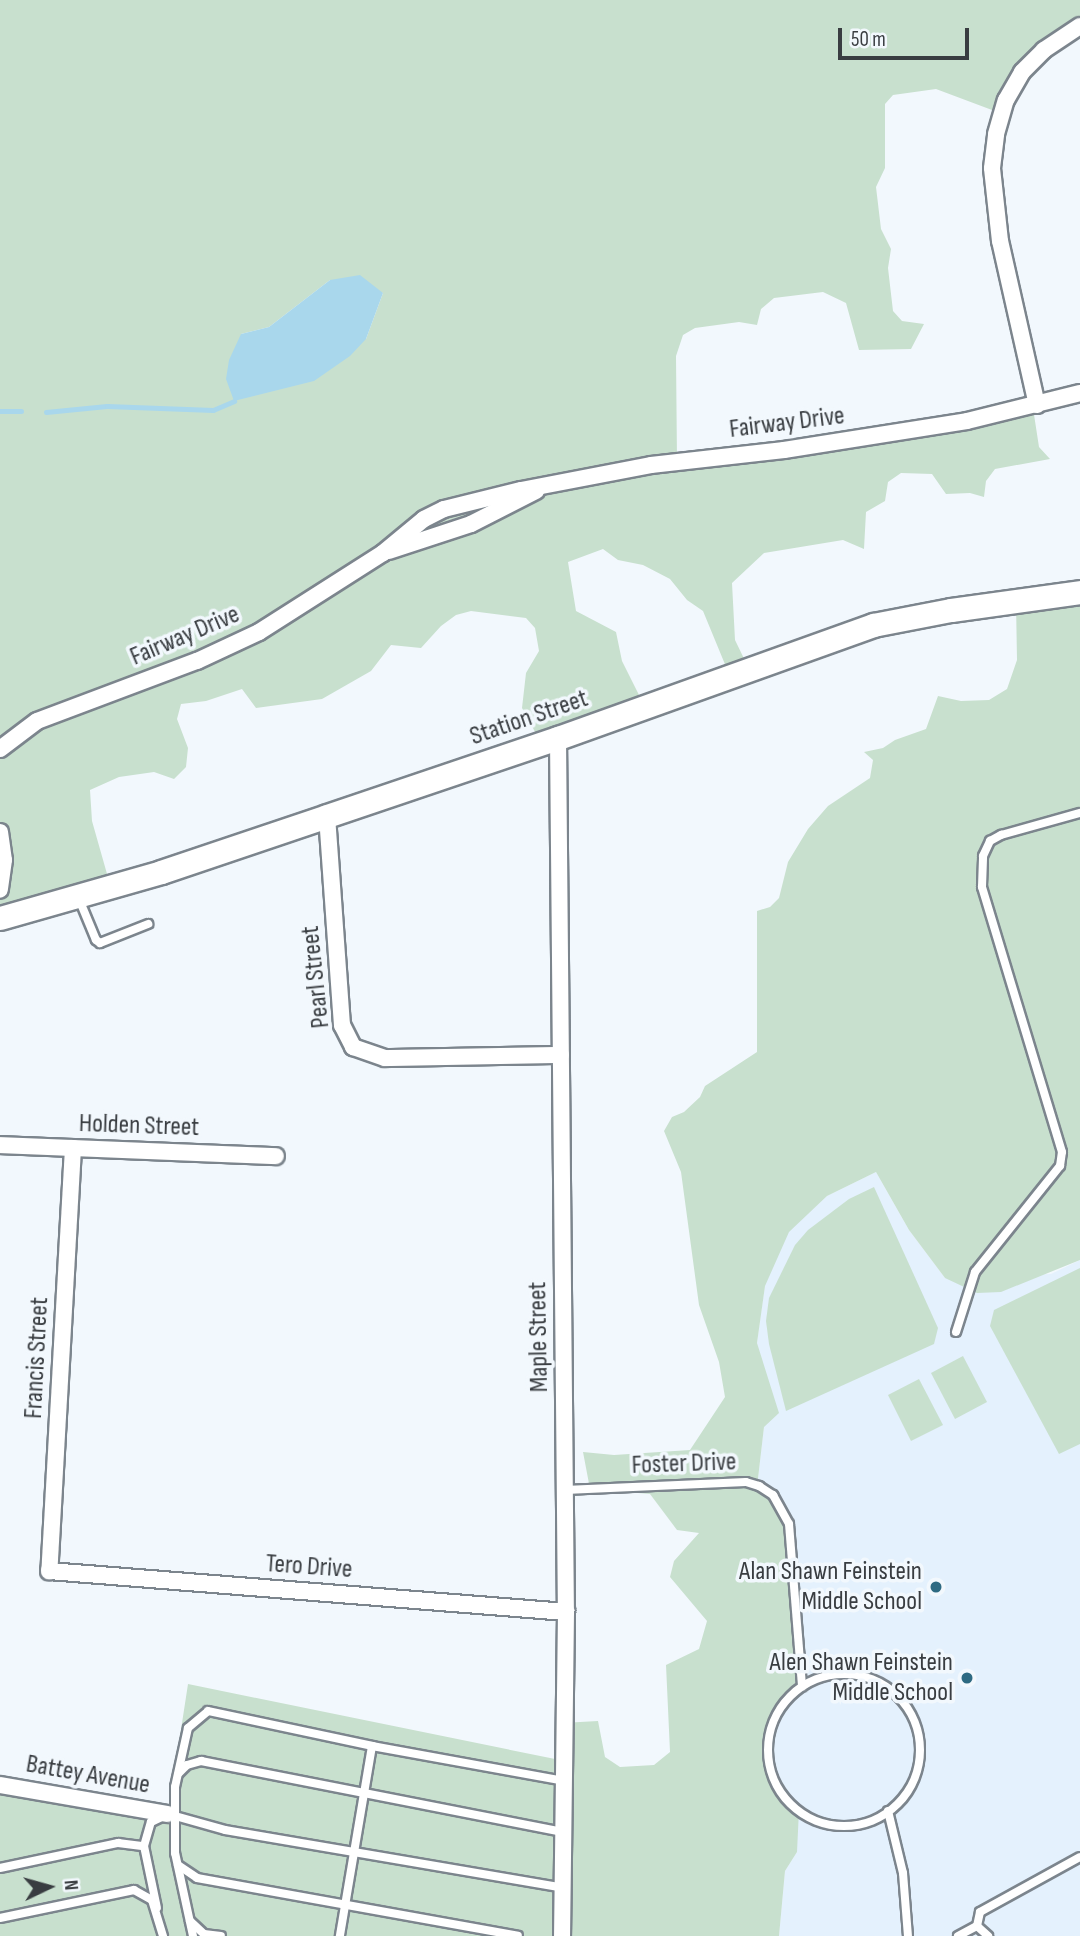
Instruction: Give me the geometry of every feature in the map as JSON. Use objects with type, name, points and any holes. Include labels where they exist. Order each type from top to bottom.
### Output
[{"type":"street","points":[[1037,405],[1000,242],[992,168],[996,134],[1006,100],[1022,72],[1044,50],[1080,26]]},
{"type":"street","name":"Fairway Drive","points":[[0,749],[37,721],[197,661],[259,632],[383,553],[424,519],[444,509],[651,465],[784,450],[913,430],[1037,405],[1080,393]]},
{"type":"street","name":"Fairway Drive","points":[[383,553],[471,524],[543,486]]},
{"type":"street","name":"Station Street","points":[[0,918],[78,897],[327,816],[558,738],[873,625],[951,610],[1080,592]]},
{"type":"street","name":"Maple Street","points":[[558,738],[566,1612],[562,1936]]},
{"type":"street","name":"Pearl Street","points":[[327,816],[342,1025],[353,1047],[385,1058],[561,1055]]},
{"type":"street","points":[[0,832],[4,860],[0,890]]},
{"type":"street","name":"Holden Street","points":[[0,1145],[276,1156]]},
{"type":"street","name":"Francis Street","points":[[49,1571],[74,1148]]},
{"type":"street","name":"Tero Drive","points":[[49,1571],[566,1612]]},
{"type":"street","name":"Battey Avenue","points":[[0,1785],[172,1818]]},
{"type":"lane","points":[[956,1332],[975,1272],[1060,1166],[1062,1152],[982,887],[984,856],[990,841],[1001,835],[1080,813]]},
{"type":"lane","points":[[78,897],[96,940],[100,943],[148,924]]},
{"type":"lane","name":"Foster Drive","points":[[565,1490],[746,1482],[773,1495],[789,1524],[802,1686]]},
{"type":"lane","points":[[831,1675],[862,1676],[883,1685],[901,1700],[916,1727],[919,1758],[909,1788],[888,1811],[859,1824],[827,1824],[798,1810],[777,1786],[768,1755],[769,1739],[780,1709],[802,1686],[831,1675]]},
{"type":"lane","points":[[193,1936],[174,1844],[172,1818],[175,1787],[188,1728],[208,1711],[372,1746],[564,1781]]},
{"type":"lane","points":[[340,1936],[372,1746]]},
{"type":"lane","points":[[179,1773],[187,1765],[201,1761],[564,1832]]},
{"type":"lane","points":[[888,1811],[903,1874],[908,1936]]},
{"type":"lane","points":[[160,1936],[144,1846],[151,1822],[172,1818],[354,1853],[563,1888]]},
{"type":"lane","points":[[0,1868],[118,1843],[144,1846]]},
{"type":"lane","points":[[977,1926],[980,1912],[1080,1857]]},
{"type":"lane","points":[[178,1865],[197,1878],[517,1936]]},
{"type":"lane","points":[[0,1918],[134,1890],[152,1900],[157,1908]]},
{"type":"lane","points":[[189,1919],[204,1934],[221,1936]]},
{"type":"lane","points":[[958,1936],[977,1926]]},
{"type":"lane","points":[[977,1926],[988,1936]]},
{"type":"shaded area","name":"Alan Shawn Feinstein Middle School","points":[[876,1172],[909,1230],[945,1278],[1051,1274],[1080,1260],[1080,1936],[779,1936],[785,1871],[797,1852],[789,1803],[772,1776],[768,1748],[772,1724],[786,1700],[757,1487],[764,1427],[757,1343],[765,1285],[788,1232],[827,1196]]},
{"type":"green space","points":[[0,0],[1080,0],[1080,27],[1027,69],[1000,113],[936,89],[893,95],[885,104],[885,168],[876,187],[881,229],[891,249],[888,268],[893,311],[902,321],[924,324],[911,349],[859,350],[846,303],[823,292],[774,298],[761,309],[757,325],[739,322],[695,328],[683,335],[676,356],[677,460],[1033,408],[1039,447],[1050,459],[995,469],[986,481],[984,497],[970,493],[946,494],[932,474],[901,473],[888,482],[885,501],[866,512],[864,549],[843,540],[764,553],[732,583],[735,640],[750,671],[729,674],[703,611],[687,600],[670,579],[643,565],[618,560],[603,549],[568,562],[576,611],[616,632],[622,661],[644,705],[540,741],[522,708],[526,673],[539,651],[535,628],[526,618],[471,611],[456,615],[441,626],[421,648],[391,645],[371,671],[322,699],[256,708],[242,689],[206,701],[181,704],[177,719],[188,748],[186,767],[174,779],[154,772],[119,777],[90,790],[92,821],[111,888],[0,920]],"holes":[[[330,280],[383,293],[366,339],[241,334],[269,327]]]},
{"type":"green space","points":[[1080,592],[1080,1260],[1001,1292],[977,1293],[945,1278],[909,1230],[876,1172],[827,1196],[789,1232],[765,1286],[757,1343],[779,1413],[764,1427],[757,1487],[770,1496],[787,1525],[801,1686],[786,1700],[772,1723],[768,1748],[772,1776],[781,1792],[799,1810],[797,1852],[785,1871],[779,1936],[0,1936],[0,1783],[168,1814],[188,1684],[560,1760],[562,1723],[598,1721],[605,1757],[620,1767],[654,1765],[670,1752],[666,1665],[699,1649],[707,1621],[670,1577],[674,1561],[699,1533],[677,1530],[650,1494],[590,1489],[583,1452],[614,1455],[690,1450],[725,1397],[719,1362],[699,1305],[681,1172],[664,1131],[672,1117],[684,1112],[700,1097],[705,1086],[757,1052],[757,911],[770,907],[779,898],[788,862],[808,829],[828,806],[870,778],[873,760],[864,752],[883,748],[895,740],[926,729],[938,696],[961,701],[989,700],[1007,689],[1017,660],[1016,603]]},
{"type":"green space","points":[[874,1187],[938,1328],[934,1344],[786,1411],[769,1344],[766,1321],[769,1298],[795,1245],[808,1230],[849,1199]]},
{"type":"green space","points":[[1080,1268],[1080,1444],[1059,1454],[990,1326],[994,1310]]},
{"type":"green space","points":[[963,1356],[987,1402],[955,1419],[931,1373]]},
{"type":"green space","points":[[919,1379],[943,1425],[911,1441],[888,1395]]},
{"type":"water","points":[[360,275],[383,293],[366,339],[350,356],[314,381],[234,401],[226,379],[229,360],[241,334],[269,327],[330,280]]},
{"type":"waterway","points":[[46,412],[107,406],[213,410],[234,401]]},
{"type":"waterway","points":[[0,411],[21,411]]},
{"type":"place","name":"Alan Shawn Feinstein Middle School","points":[[936,1587]]},
{"type":"place","name":"Alen Shawn Feinstein Middle School","points":[[967,1678]]}]
